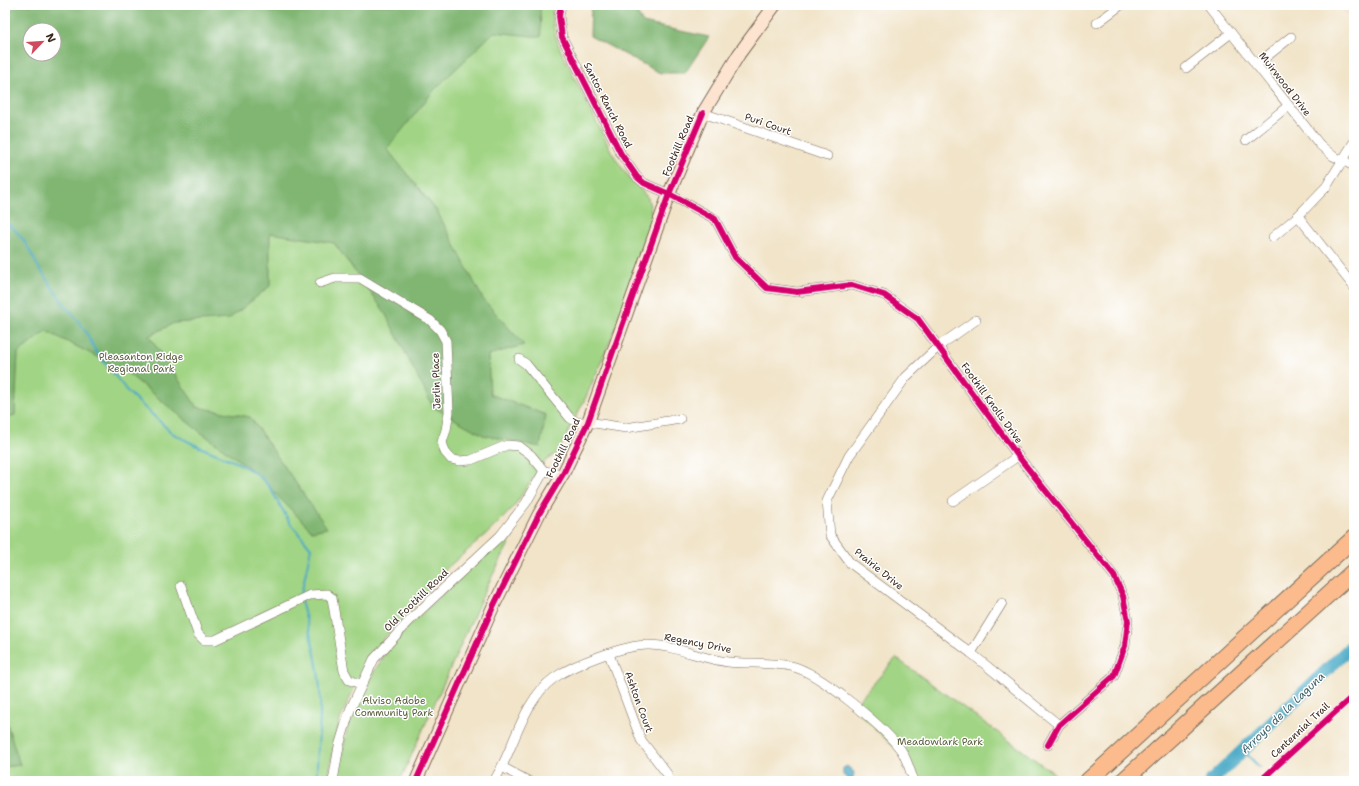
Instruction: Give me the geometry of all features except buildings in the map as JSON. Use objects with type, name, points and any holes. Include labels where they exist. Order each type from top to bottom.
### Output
[{"type":"highway","points":[[1088,781],[1354,538]]},
{"type":"highway","points":[[1123,781],[1354,571]]},
{"type":"main road","name":"Foothill Road","points":[[416,781],[493,606],[539,514],[563,474],[588,422],[669,194],[702,113],[739,54],[775,5]]},
{"type":"main road","name":"Foothill Road","points":[[409,781],[501,575],[519,542],[539,514]]},
{"type":"street","name":"Santos Ranch Road","points":[[561,5],[559,16],[562,36],[621,154],[637,177],[644,183],[669,194]]},
{"type":"street","points":[[1097,23],[1121,5]]},
{"type":"street","name":"Muirwood Drive","points":[[1209,5],[1320,145],[1342,161],[1354,166]]},
{"type":"street","points":[[1186,68],[1231,33]]},
{"type":"street","points":[[1256,65],[1291,37]]},
{"type":"street","points":[[1246,140],[1288,106]]},
{"type":"street","name":"Puri Court","points":[[702,113],[827,156]]},
{"type":"street","points":[[1273,237],[1298,216],[1326,187],[1354,142]]},
{"type":"street","name":"Foothill Knolls Drive","points":[[669,194],[715,219],[735,257],[767,288],[797,292],[852,285],[884,295],[918,319],[1018,456],[1114,576],[1123,596],[1128,621],[1125,646],[1114,676],[1059,725],[1048,744]]},
{"type":"street","points":[[1298,216],[1354,287]]},
{"type":"street","name":"Jerlin Place","points":[[320,283],[335,278],[360,278],[430,320],[440,330],[446,341],[449,412],[442,442],[445,452],[451,459],[459,461],[471,460],[507,445],[519,446],[531,455],[544,471]]},
{"type":"street","name":"Prairie Drive","points":[[976,320],[939,346],[906,377],[849,456],[827,501],[830,535],[850,563],[971,653],[1059,725]]},
{"type":"street","points":[[519,358],[526,364],[570,418],[577,422],[588,422],[626,428],[680,419]]},
{"type":"street","points":[[953,501],[1018,456]]},
{"type":"street","points":[[544,471],[563,474]]},
{"type":"street","name":"Old Foothill Road","points":[[333,781],[339,746],[350,710],[368,668],[380,650],[500,536],[523,507],[544,471]]},
{"type":"street","points":[[181,586],[198,634],[204,640],[215,640],[310,596],[326,594],[332,598],[344,671],[349,680],[361,684]]},
{"type":"street","points":[[971,653],[1002,603]]},
{"type":"street","name":"Regency Drive","points":[[494,781],[502,767],[519,728],[541,688],[570,668],[630,647],[648,645],[727,662],[793,666],[816,677],[838,693],[889,736],[902,752],[914,781]]},
{"type":"street","name":"Ashton Court","points":[[609,654],[640,740],[668,775]]},
{"type":"street","points":[[502,767],[528,781]]},
{"type":"shaded area","points":[[1339,5],[1354,5],[1354,24]]},
{"type":"green space","name":"Pleasanton Ridge Regional Park","points":[[5,5],[553,5],[552,17],[561,51],[611,151],[624,171],[648,198],[653,219],[624,309],[586,397],[558,452],[545,461],[512,509],[488,533],[448,567],[406,616],[383,639],[352,693],[340,720],[334,744],[328,781],[5,781]]},
{"type":"green space","name":"Pleasanton Ridge Regional Park","points":[[5,5],[540,5],[541,37],[494,32],[435,89],[387,149],[437,211],[483,299],[524,345],[488,355],[490,394],[546,415],[540,447],[483,435],[433,407],[384,311],[334,243],[270,233],[270,286],[229,319],[174,323],[149,336],[197,407],[250,417],[327,528],[312,531],[253,471],[195,428],[125,371],[46,331],[18,353],[15,415],[5,418]]},
{"type":"green space","points":[[591,5],[632,5],[643,23],[709,37],[685,73],[660,73],[590,36]]},
{"type":"green space","name":"Alviso Adobe Community Park","points":[[510,528],[515,532],[487,586],[400,781],[337,781],[347,729],[363,689],[393,642]]},
{"type":"green space","name":"Meadowlark Park","points":[[896,658],[1056,775],[1049,781],[912,781],[899,752],[853,707]]},
{"type":"green space","points":[[5,717],[20,765],[5,767]]},
{"type":"water","points":[[847,766],[854,772],[853,779],[847,779],[843,775],[843,768]]},
{"type":"waterway","points":[[5,223],[16,231],[25,242],[39,268],[67,309],[85,330],[96,352],[128,392],[172,433],[195,445],[238,463],[258,475],[269,486],[290,523],[311,548],[301,595]]},
{"type":"waterway","points":[[301,601],[315,656],[320,689],[317,781]]},
{"type":"waterway","name":"Arroyo de la Laguna","points":[[1211,781],[1354,644]]},
{"type":"waterway","points":[[1243,750],[1259,767]]},
{"type":"cycle path","points":[[561,5],[559,16],[562,37],[621,154],[637,177],[644,183],[669,194],[715,219],[735,257],[767,288],[797,292],[852,285],[884,295],[918,319],[1018,456],[1114,576],[1123,596],[1128,621],[1125,646],[1114,676],[1059,725],[1048,745]]},
{"type":"cycle path","points":[[416,781],[493,607],[539,514],[563,474],[588,422],[669,194],[703,113]]},
{"type":"cycle path","name":"Centennial Trail","points":[[1260,781],[1354,695]]}]
